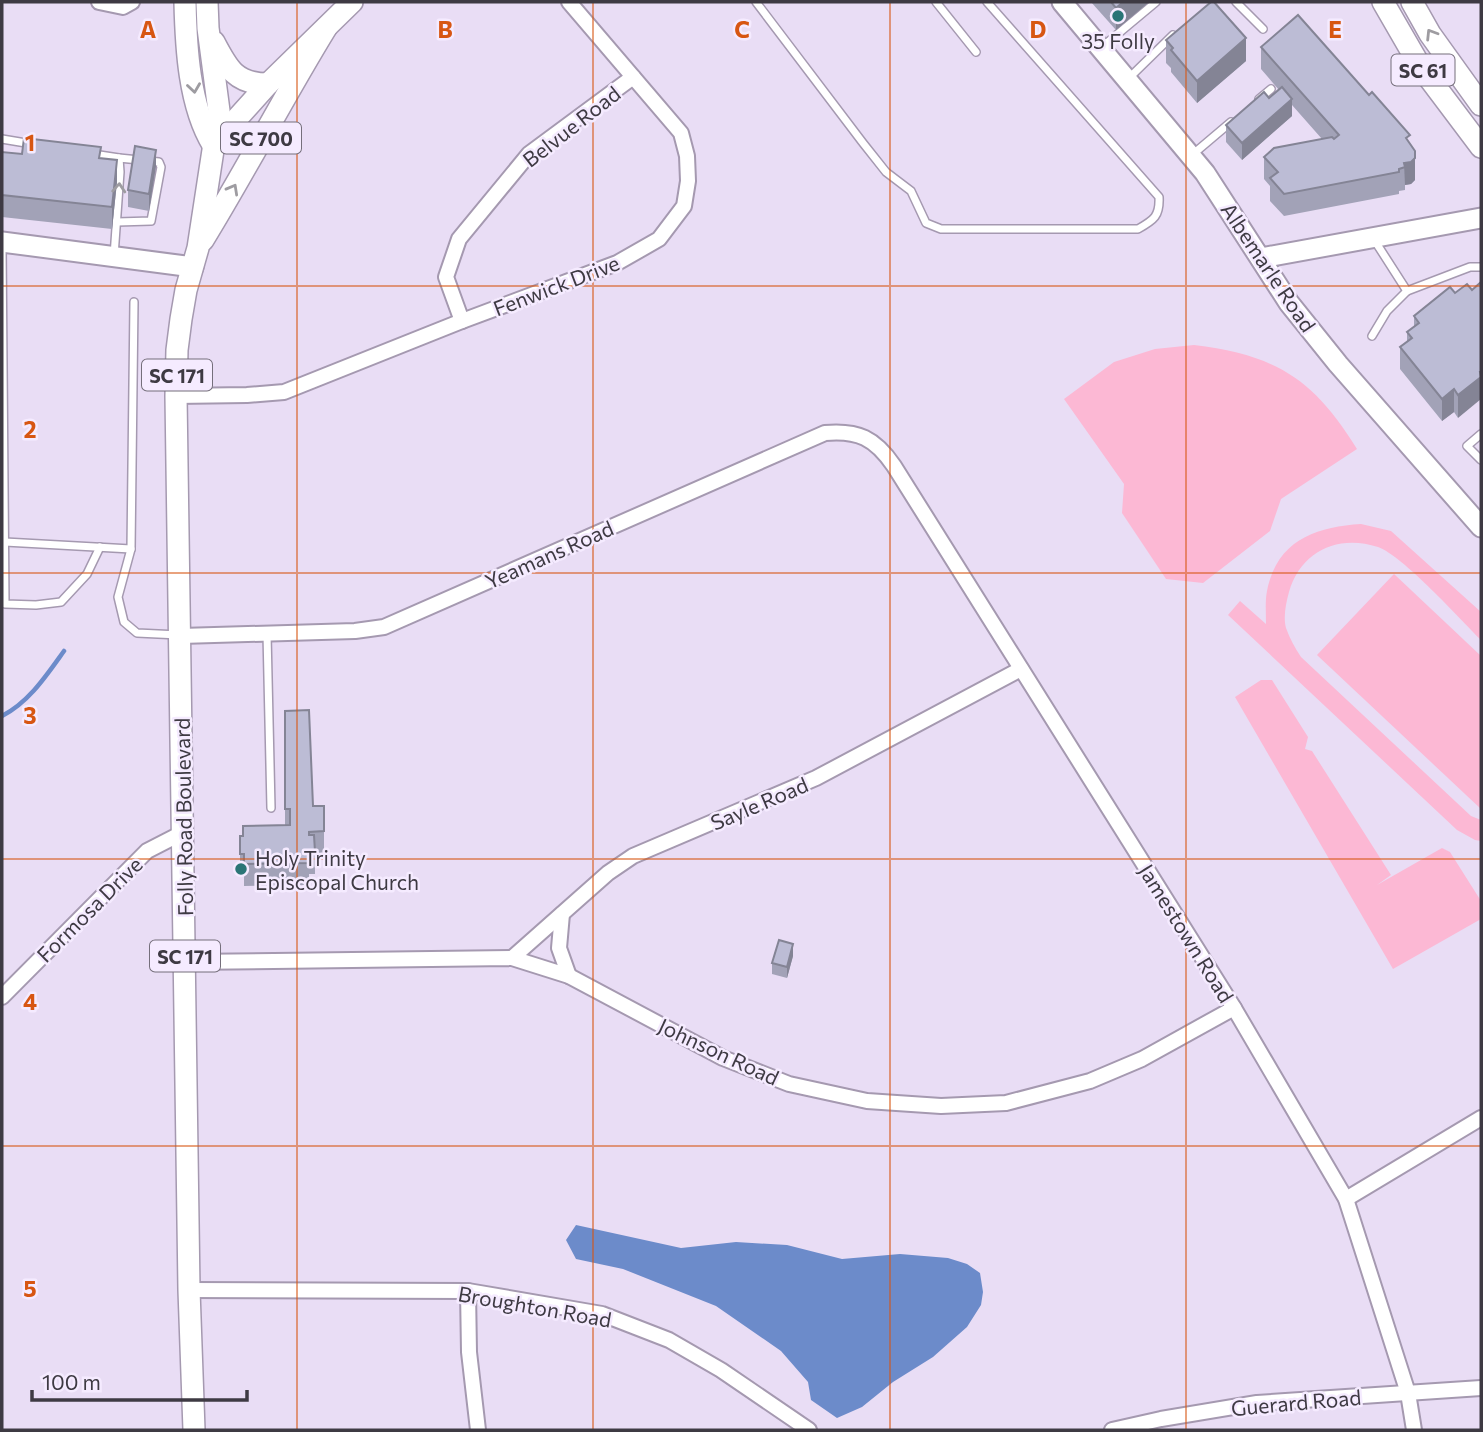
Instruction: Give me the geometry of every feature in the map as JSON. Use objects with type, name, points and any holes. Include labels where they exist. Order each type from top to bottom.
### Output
[{"type":"main road","points":[[185,2],[198,113],[213,145]]},
{"type":"main road","points":[[207,2],[219,111],[213,145]]},
{"type":"main road","name":"Folly Road Boulevard","points":[[194,1430],[177,351],[213,145],[268,84],[352,2]]},
{"type":"main road","name":"SC 61","points":[[1383,2],[1420,66],[1476,140]]},
{"type":"main road","name":"SC 61","points":[[1412,2],[1430,34],[1481,105]]},
{"type":"main road","points":[[208,28],[222,56],[241,80],[268,84]]},
{"type":"main road","name":"Folly Road Boulevard","points":[[195,257],[289,87],[326,28]]},
{"type":"street","points":[[99,2],[127,4]]},
{"type":"street","name":"Fenwick Drive","points":[[176,396],[284,392],[461,321],[617,263],[659,239],[684,206],[688,181],[687,156],[681,133],[569,2]]},
{"type":"street","name":"Albemarle Road","points":[[1062,2],[1205,173],[1289,303],[1338,364],[1481,527]]},
{"type":"street","name":"Belvue Road","points":[[461,321],[446,277],[459,239],[529,155],[633,77]]},
{"type":"street","points":[[1261,258],[1481,218]]},
{"type":"street","points":[[2,243],[114,256],[195,257]]},
{"type":"street","name":"Yeamans Road","points":[[181,636],[355,631],[384,627],[825,433],[844,431],[869,439],[883,450],[894,466]]},
{"type":"street","name":"Jamestown Road","points":[[894,466],[1234,1008],[1346,1199],[1408,1393],[1414,1430]]},
{"type":"street","name":"Sayle Road","points":[[512,958],[608,873],[633,856],[816,778],[1021,669]]},
{"type":"street","name":"Formosa Drive","points":[[2,997],[147,851],[184,832]]},
{"type":"street","points":[[562,914],[559,948],[569,976]]},
{"type":"street","name":"Johnson Road","points":[[185,962],[512,958],[569,976],[723,1058],[789,1084],[867,1101],[941,1106],[1006,1103],[1090,1082],[1142,1059],[1234,1008]]},
{"type":"street","points":[[1346,1199],[1478,1119],[1481,1105]]},
{"type":"street","name":"Broughton Road","points":[[190,1290],[468,1291],[602,1314],[669,1340],[721,1370],[809,1430]]},
{"type":"street","points":[[468,1291],[469,1352],[478,1430]]},
{"type":"street","name":"Guerard Road","points":[[1112,1430],[1257,1403],[1481,1388]]},
{"type":"lane","points":[[756,2],[863,143],[887,172],[911,191],[926,223],[941,229],[1138,229],[1152,221],[1159,209],[1159,197],[990,3]]},
{"type":"lane","points":[[936,2],[976,52]]},
{"type":"lane","points":[[1102,48],[1156,2]]},
{"type":"lane","points":[[1236,2],[1263,29]]},
{"type":"lane","points":[[1128,79],[1181,29]]},
{"type":"lane","points":[[1251,106],[1271,89]]},
{"type":"lane","points":[[1191,155],[1241,114]]},
{"type":"lane","points":[[2,139],[46,146]]},
{"type":"lane","points":[[84,153],[159,162],[161,167],[150,221],[117,222]]},
{"type":"lane","points":[[114,256],[119,158]]},
{"type":"lane","points":[[1372,238],[1407,290]]},
{"type":"lane","points":[[2,243],[5,604],[36,605],[61,602],[87,574],[100,547]]},
{"type":"lane","points":[[1371,336],[1387,311],[1407,290],[1470,267],[1481,267]]},
{"type":"lane","points":[[134,302],[131,549],[118,597],[124,622],[137,633],[181,636]]},
{"type":"lane","points":[[1481,434],[1467,446],[1481,460]]},
{"type":"lane","points":[[5,542],[131,549]]},
{"type":"lane","points":[[267,634],[271,808]]},
{"type":"shaded area","points":[[1194,345],[1248,356],[1290,374],[1325,405],[1357,449],[1281,499],[1270,531],[1203,583],[1166,579],[1122,513],[1124,484],[1064,399],[1114,362],[1155,349]]},
{"type":"shaded area","points":[[1361,524],[1391,531],[1481,612],[1481,640],[1402,562],[1378,547],[1349,543],[1323,549],[1302,566],[1289,592],[1286,628],[1301,657],[1471,816],[1481,820],[1481,841],[1457,830],[1228,615],[1240,601],[1266,624],[1266,595],[1272,574],[1289,548],[1314,533]]},
{"type":"shaded area","points":[[1394,574],[1481,656],[1481,809],[1317,655]]},
{"type":"shaded area","points":[[1261,680],[1272,680],[1308,737],[1305,749],[1312,751],[1391,875],[1377,885],[1442,848],[1450,852],[1481,901],[1481,919],[1393,969],[1235,697]]},
{"type":"water","points":[[576,1225],[681,1248],[736,1242],[787,1245],[842,1259],[900,1254],[948,1258],[967,1264],[980,1273],[983,1292],[981,1305],[967,1327],[933,1357],[893,1382],[862,1407],[837,1418],[811,1400],[808,1382],[781,1351],[716,1306],[623,1269],[576,1259],[566,1240]]},
{"type":"building","points":[[1111,2],[1123,2],[1116,8]]},
{"type":"building","points":[[1214,2],[1246,38],[1197,81],[1166,40]]},
{"type":"building","points":[[1298,15],[1369,95],[1372,92],[1410,135],[1406,138],[1415,151],[1415,158],[1404,163],[1405,167],[1399,169],[1399,172],[1284,194],[1270,178],[1278,172],[1264,157],[1274,148],[1332,137],[1334,139],[1339,135],[1261,47]]},
{"type":"building","points":[[1282,87],[1292,99],[1242,143],[1226,125],[1264,92],[1269,98]]},
{"type":"building","points":[[24,138],[101,147],[99,158],[117,160],[112,207],[2,195],[2,152],[22,154]]},
{"type":"building","points":[[135,146],[156,150],[149,194],[128,190]]},
{"type":"building","points":[[1481,282],[1481,377],[1458,395],[1454,389],[1442,399],[1400,347],[1412,338],[1407,332],[1419,323],[1414,316],[1450,287],[1455,293],[1467,284],[1472,290]]},
{"type":"building","points":[[309,710],[313,806],[324,806],[324,831],[309,832],[309,835],[314,835],[315,852],[309,852],[309,863],[244,864],[244,854],[240,854],[243,826],[290,825],[290,809],[285,809],[285,711]]},
{"type":"building","points":[[779,940],[793,944],[787,967],[772,963]]},
{"type":"waterway","points":[[2,716],[29,696],[64,651]]},
{"type":"place","name":"35 Folly","points":[[1118,16]]},
{"type":"place","name":"Holy Trinity Episcopal Church","points":[[241,869]]}]
